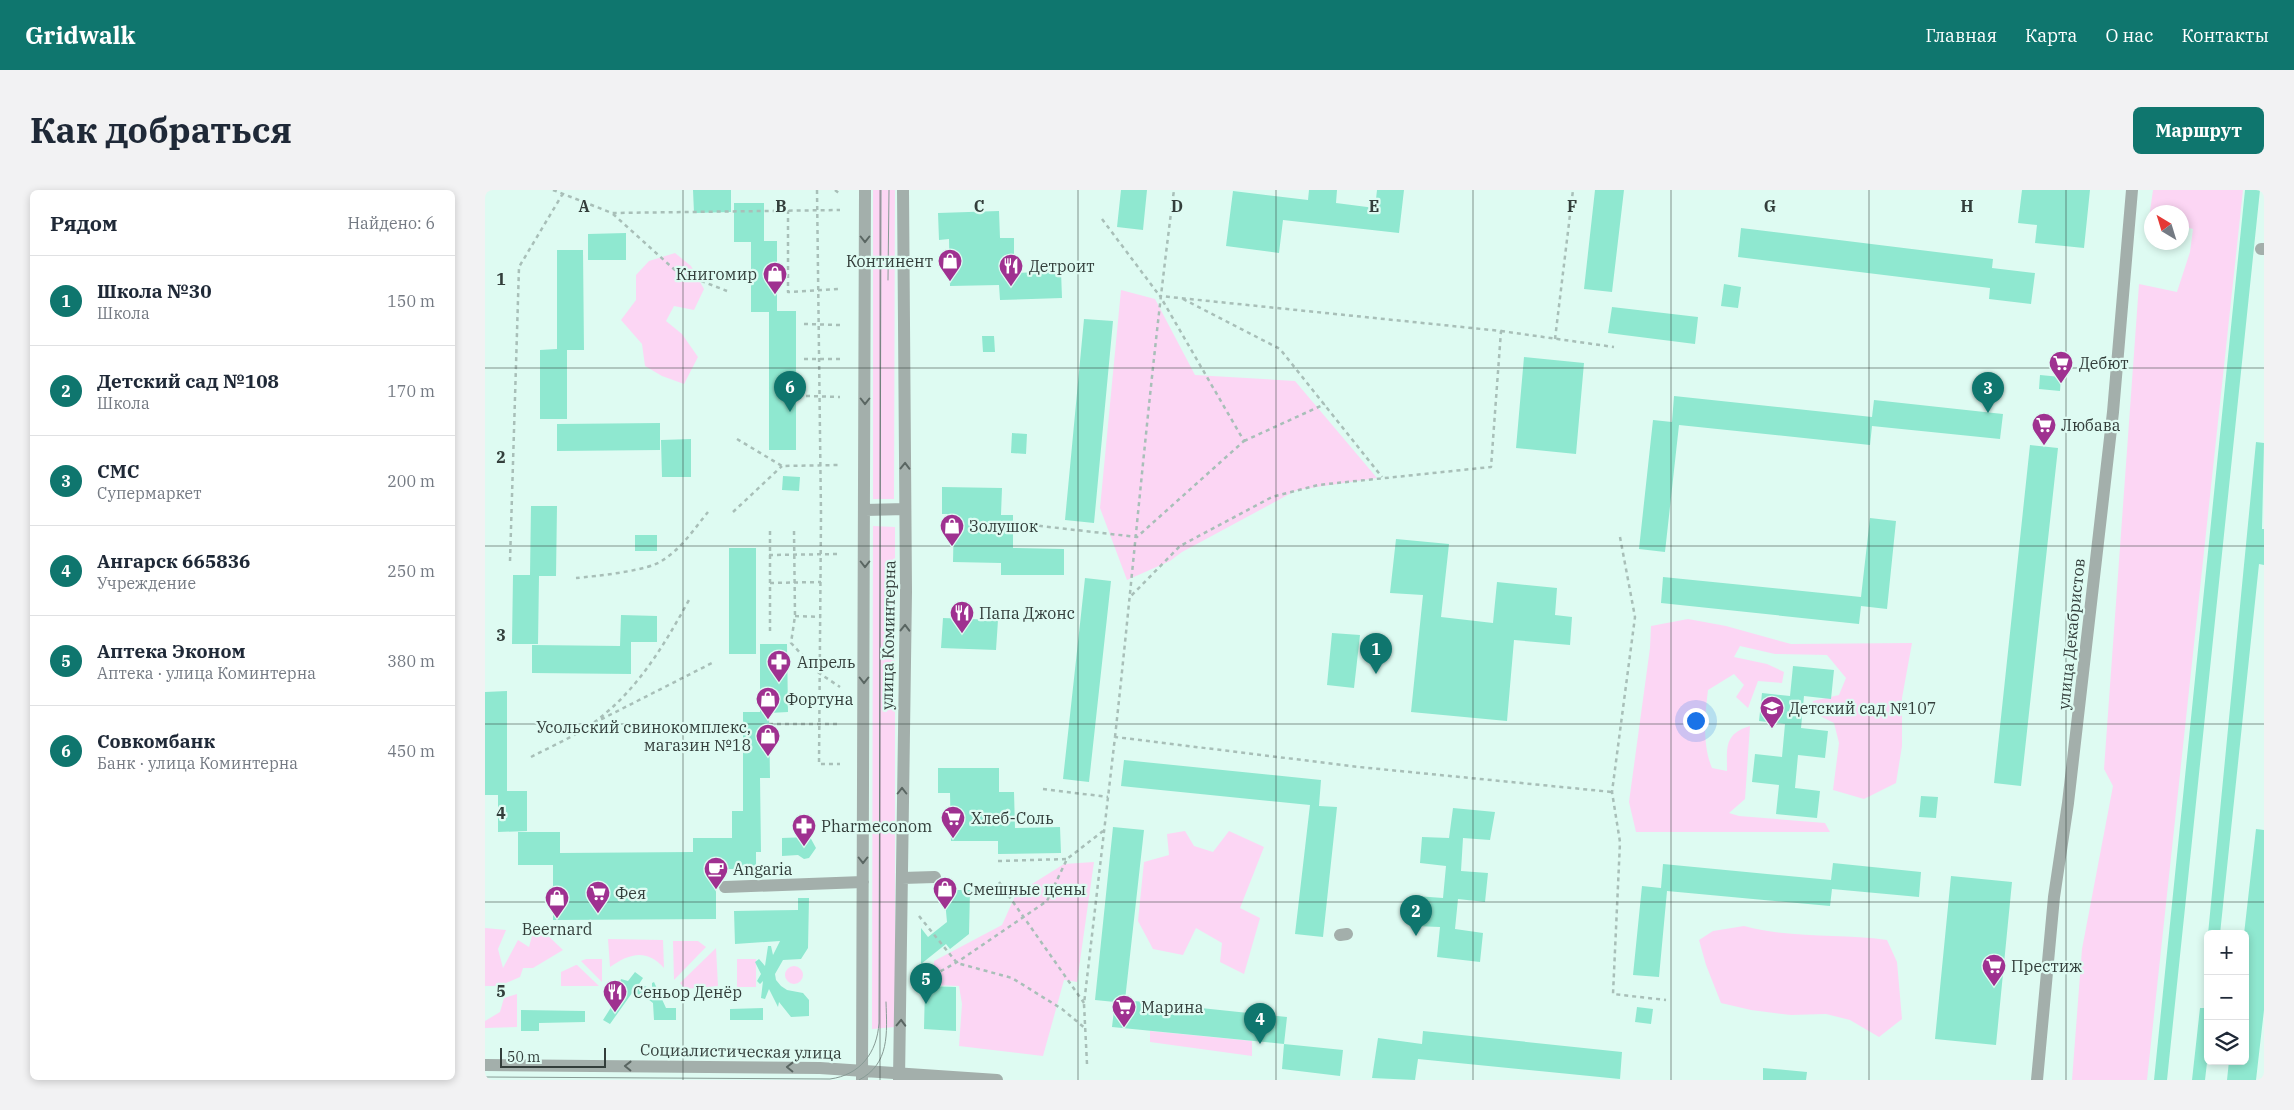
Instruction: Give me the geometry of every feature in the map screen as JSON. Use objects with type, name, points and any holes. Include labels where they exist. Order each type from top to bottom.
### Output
[{"type":"street","name":"улица Коминтерна","points":[[862,1075],[865,190]]},
{"type":"street","name":"улица Коминтерна","points":[[899,1076],[905,509],[903,190]]},
{"type":"street","name":"улица Декабристов","points":[[2037,1080],[2054,897],[2069,803],[2113,412],[2132,190]]},
{"type":"street","points":[[865,510],[905,509]]},
{"type":"street","points":[[902,878],[935,877]]},
{"type":"street","points":[[725,887],[863,882]]},
{"type":"street","name":"Социалистическая улица","points":[[485,1065],[997,1080]]},
{"type":"path","points":[[553,190],[612,213],[676,270],[727,291]]},
{"type":"path","points":[[510,560],[519,267],[565,190]]},
{"type":"path","points":[[817,190],[821,555],[819,764],[840,764]]},
{"type":"path","points":[[835,190],[840,194]]},
{"type":"path","points":[[1087,1064],[1084,1004],[1131,596],[1160,296],[1174,190]]},
{"type":"path","points":[[1555,339],[1573,190]]},
{"type":"path","points":[[788,210],[788,292],[840,289]]},
{"type":"path","points":[[612,213],[839,210]]},
{"type":"path","points":[[1102,220],[1160,296],[1244,441]]},
{"type":"path","points":[[1160,296],[1501,331],[1614,347]]},
{"type":"path","points":[[1181,298],[1281,349],[1382,477]]},
{"type":"path","points":[[805,324],[840,325]]},
{"type":"path","points":[[1131,596],[1180,546],[1272,497],[1317,485],[1491,467],[1501,331]]},
{"type":"path","points":[[804,359],[840,359]]},
{"type":"path","points":[[806,396],[840,397]]},
{"type":"path","points":[[1023,524],[1137,538],[1244,441],[1325,404]]},
{"type":"path","points":[[737,439],[782,466],[840,465]]},
{"type":"path","points":[[733,512],[782,466]]},
{"type":"path","points":[[576,578],[614,574],[662,562],[679,547],[708,512]]},
{"type":"path","points":[[769,531],[770,634]]},
{"type":"path","points":[[794,531],[795,616],[791,643],[821,675],[840,687]]},
{"type":"path","points":[[1620,536],[1635,617],[1611,792],[1620,842],[1613,994],[1666,1000]]},
{"type":"path","points":[[769,555],[840,554]]},
{"type":"path","points":[[769,583],[821,582]]},
{"type":"path","points":[[589,726],[627,694],[655,659],[689,600]]},
{"type":"path","points":[[795,616],[821,617]]},
{"type":"path","points":[[531,757],[712,663]]},
{"type":"path","points":[[769,724],[840,724]]},
{"type":"path","points":[[1115,737],[1359,766],[1611,792]]},
{"type":"path","points":[[1043,789],[1108,797]]},
{"type":"path","points":[[918,978],[932,976],[957,962],[1047,901],[1067,859],[1104,831]]},
{"type":"path","points":[[998,861],[1067,859]]},
{"type":"path","points":[[999,882],[1084,1004]]},
{"type":"path","points":[[919,916],[957,962],[1012,978],[1062,1009],[1086,1029]]},
{"type":"shaded area","points":[[873,190],[895,190],[894,499],[873,499]]},
{"type":"shaded area","points":[[2153,190],[2243,190],[2147,1080],[2072,1080],[2082,949],[2113,786],[2104,769],[2139,284],[2177,292],[2190,252],[2193,229],[2189,228],[2189,205],[2151,205]]},
{"type":"shaded area","points":[[675,253],[691,266],[704,289],[694,310],[674,306],[666,321],[682,334],[698,357],[684,384],[662,376],[645,366],[642,344],[621,320],[636,300],[636,275],[649,261]]},
{"type":"shaded area","points":[[1121,290],[1155,299],[1195,375],[1295,381],[1377,478],[1297,490],[1182,552],[1170,561],[1127,580],[1100,508]]},
{"type":"shaded area","points":[[873,526],[895,527],[895,1027],[872,1029]]},
{"type":"shaded area","points":[[1688,619],[1726,626],[1791,644],[1912,643],[1902,698],[1902,746],[1896,783],[1864,799],[1833,790],[1839,743],[1834,723],[1810,711],[1813,701],[1839,695],[1846,678],[1827,655],[1775,654],[1740,646],[1734,657],[1767,664],[1784,672],[1782,683],[1758,681],[1748,708],[1736,697],[1744,685],[1734,674],[1708,690],[1705,719],[1706,740],[1712,768],[1727,771],[1727,748],[1731,737],[1750,726],[1745,799],[1729,813],[1739,816],[1825,823],[1830,832],[1636,832],[1629,802],[1650,648],[1651,626]]},
{"type":"shaded area","points":[[1185,831],[1194,846],[1213,852],[1229,831],[1264,847],[1240,908],[1260,918],[1244,974],[1220,962],[1222,943],[1196,928],[1183,955],[1153,949],[1138,921],[1144,862],[1169,855],[1167,834]]},
{"type":"shaded area","points":[[1094,862],[1077,982],[1064,980],[1043,1056],[959,1046],[962,1004],[959,986],[932,985],[934,961],[1002,925],[1016,894],[1064,864]]},
{"type":"shaded area","points":[[1744,926],[1779,933],[1887,940],[1897,962],[1902,1019],[1879,1037],[1850,1020],[1826,1014],[1791,1015],[1751,1010],[1721,1003],[1706,965],[1699,940],[1713,931]]},
{"type":"shaded area","points":[[485,928],[506,930],[498,949],[503,968],[518,940],[529,947],[532,936],[542,930],[563,950],[533,968],[523,968],[520,977],[499,986],[485,986]]},
{"type":"shaded area","points":[[608,939],[663,940],[664,968],[644,955],[631,956],[610,967]]},
{"type":"shaded area","points":[[673,941],[698,941],[706,947],[674,980]]},
{"type":"shaded area","points":[[716,948],[718,986],[685,989],[680,983]]},
{"type":"shaded area","points":[[586,959],[602,959],[602,982],[581,961]]},
{"type":"shaded area","points":[[737,959],[756,959],[756,987],[737,987]]},
{"type":"shaded area","points":[[576,965],[599,986],[561,986],[561,972]]},
{"type":"shaded area","points":[[794,966],[800,969],[803,975],[800,981],[794,984],[788,981],[785,975],[788,969]]},
{"type":"shaded area","points":[[517,994],[517,1027],[485,1028],[485,1021],[500,1012],[504,998]]},
{"type":"shaded area","points":[[1150,1031],[1252,1041],[1252,1056],[1150,1042]]},
{"type":"building","points":[[693,190],[731,190],[731,212],[694,213]]},
{"type":"building","points":[[1121,190],[1147,190],[1143,230],[1117,227]]},
{"type":"building","points":[[1309,190],[1337,190],[1336,203],[1375,208],[1377,190],[1404,190],[1399,233],[1283,220],[1279,253],[1226,246],[1233,191],[1308,200]]},
{"type":"building","points":[[1595,190],[1624,190],[1612,292],[1584,289]]},
{"type":"building","points":[[2022,190],[2090,190],[2084,248],[2035,243],[2037,225],[2018,223]]},
{"type":"building","points":[[2245,190],[2260,190],[2167,1080],[2154,1080]]},
{"type":"building","points":[[734,203],[764,203],[764,241],[777,241],[777,311],[796,311],[796,450],[769,450],[769,312],[751,312],[751,242],[734,242]]},
{"type":"building","points":[[999,211],[1000,238],[1014,238],[1014,273],[1061,271],[1062,298],[1000,300],[999,285],[950,286],[949,239],[939,240],[938,213]]},
{"type":"building","points":[[1741,228],[1993,259],[1992,268],[2035,273],[2031,304],[1989,299],[1990,288],[1738,257]]},
{"type":"building","points":[[626,233],[626,260],[588,260],[588,234]]},
{"type":"building","points":[[557,250],[583,250],[584,350],[567,350],[567,419],[540,419],[540,350],[557,349]]},
{"type":"building","points":[[1724,284],[1741,287],[1738,308],[1721,306]]},
{"type":"building","points":[[1612,307],[1698,317],[1695,344],[1608,333]]},
{"type":"building","points":[[1084,319],[1113,321],[1094,523],[1065,520]]},
{"type":"building","points":[[982,336],[994,336],[995,352],[983,352]]},
{"type":"building","points":[[1524,357],[1584,363],[1576,454],[1516,448]]},
{"type":"building","points":[[2040,375],[2061,377],[2060,391],[2039,389]]},
{"type":"building","points":[[1674,396],[1872,417],[1874,400],[2003,414],[2000,439],[1872,426],[1870,445],[1679,425],[1665,552],[1639,549],[1653,420],[1672,422]]},
{"type":"building","points":[[660,423],[660,450],[557,451],[557,424]]},
{"type":"building","points":[[1012,433],[1027,434],[1026,454],[1011,453]]},
{"type":"building","points":[[691,439],[691,477],[662,477],[661,440]]},
{"type":"building","points":[[2256,442],[2264,443],[2262,529],[2264,529],[2264,565],[2259,564],[2220,930],[2208,930]]},
{"type":"building","points":[[2030,445],[2058,448],[2021,786],[1994,783]]},
{"type":"building","points":[[783,476],[800,477],[799,491],[782,490]]},
{"type":"building","points":[[942,487],[1002,488],[1001,515],[1013,515],[1013,548],[1064,549],[1064,575],[1001,575],[1001,563],[953,562],[954,514],[942,514]]},
{"type":"building","points":[[531,506],[557,506],[556,576],[539,576],[538,644],[512,644],[513,575],[530,575]]},
{"type":"building","points":[[1870,518],[1896,521],[1887,609],[1861,606],[1859,624],[1661,603],[1663,577],[1861,597]]},
{"type":"building","points":[[635,535],[657,535],[657,551],[635,551]]},
{"type":"building","points":[[1396,539],[1449,544],[1441,617],[1493,623],[1497,582],[1557,588],[1555,615],[1572,617],[1570,645],[1514,640],[1507,721],[1411,712],[1423,595],[1390,593]]},
{"type":"building","points":[[729,548],[756,548],[756,654],[729,654]]},
{"type":"building","points":[[1085,578],[1111,581],[1089,782],[1063,779]]},
{"type":"building","points":[[621,615],[657,616],[657,642],[631,642],[631,674],[532,673],[532,645],[620,646]]},
{"type":"building","points":[[943,618],[998,620],[996,650],[941,648]]},
{"type":"building","points":[[1332,633],[1360,635],[1354,688],[1327,685]]},
{"type":"building","points":[[760,644],[787,644],[788,712],[769,713],[770,778],[760,778],[761,852],[756,852],[756,876],[738,876],[738,869],[716,869],[716,919],[553,920],[553,865],[518,865],[518,832],[560,832],[560,853],[693,852],[693,838],[732,838],[732,811],[743,811],[743,712],[760,712]]},
{"type":"building","points":[[1793,666],[1834,670],[1831,699],[1804,696],[1801,728],[1828,731],[1825,758],[1798,755],[1795,788],[1820,791],[1817,818],[1776,814],[1779,785],[1752,782],[1755,754],[1782,757],[1785,724],[1759,721],[1762,693],[1790,696]]},
{"type":"building","points":[[507,691],[507,791],[527,791],[527,831],[498,832],[498,795],[485,795],[485,692]]},
{"type":"building","points":[[1124,760],[1321,780],[1319,806],[1337,807],[1323,937],[1295,934],[1310,805],[1121,786]]},
{"type":"building","points":[[938,768],[999,768],[999,792],[1014,792],[1015,828],[1060,827],[1061,853],[998,854],[998,841],[951,841],[950,793],[938,793]]},
{"type":"building","points":[[1921,796],[1938,797],[1936,818],[1919,817]]},
{"type":"building","points":[[1453,808],[1495,812],[1490,840],[1463,838],[1461,871],[1488,873],[1485,902],[1458,899],[1455,929],[1483,933],[1480,962],[1437,957],[1440,927],[1414,926],[1416,896],[1443,898],[1446,866],[1420,863],[1422,837],[1449,838]]},
{"type":"building","points":[[1113,827],[1144,830],[1125,1000],[1287,1017],[1284,1044],[1112,1027],[1115,1002],[1095,1000]]},
{"type":"building","points":[[2256,829],[2264,830],[2264,1010],[2256,1080],[2227,1080],[2229,1065],[2249,1065],[2249,930],[2244,930]]},
{"type":"building","points":[[810,837],[816,848],[809,858],[804,859],[798,855],[782,856],[782,838]]},
{"type":"building","points":[[1833,863],[1921,872],[1919,897],[1832,889],[1830,906],[1667,891],[1659,977],[1633,975],[1642,886],[1661,888],[1663,864],[1831,880]]},
{"type":"building","points":[[1951,876],[2012,882],[1996,1045],[1935,1039]]},
{"type":"building","points":[[944,890],[970,890],[969,934],[950,949],[946,944],[921,964],[921,928],[928,937],[947,922]]},
{"type":"building","points":[[798,898],[809,898],[808,948],[801,959],[783,960],[775,974],[776,980],[781,986],[787,990],[803,993],[809,1000],[809,1016],[791,1017],[779,1002],[778,1007],[769,989],[765,999],[761,998],[763,981],[760,984],[757,981],[761,974],[755,962],[759,959],[765,966],[768,946],[771,946],[773,955],[780,941],[735,944],[734,911],[798,910]]},
{"type":"building","points":[[635,972],[643,978],[639,984],[652,989],[652,983],[654,982],[666,1008],[676,1008],[676,1020],[654,1020],[653,1003],[644,996],[632,993],[610,1024],[603,1020],[622,990],[618,988],[621,979],[628,981]]},
{"type":"building","points":[[925,986],[956,987],[956,1031],[924,1029]]},
{"type":"building","points":[[1637,1007],[1653,1009],[1651,1024],[1635,1022]]},
{"type":"building","points":[[763,1008],[763,1020],[730,1020],[730,1009]]},
{"type":"building","points":[[2200,1008],[2204,1008],[2204,1065],[2207,1065],[2205,1080],[2192,1080]]},
{"type":"building","points":[[521,1010],[585,1011],[585,1022],[539,1023],[539,1031],[521,1031]]},
{"type":"building","points":[[1423,1031],[1622,1052],[1620,1079],[1418,1059],[1415,1080],[1372,1078],[1378,1038],[1422,1044]]},
{"type":"building","points":[[1284,1044],[1343,1050],[1340,1076],[1282,1069]]},
{"type":"building","points":[[1763,1068],[1807,1072],[1806,1080],[1763,1080]]},
{"type":"tram line","points":[[485,1077],[830,1079],[850,1073],[865,1061],[871,1053],[878,1034],[879,1023],[881,190]]},
{"type":"tram line","points":[[888,280],[889,190]]},
{"type":"tram line","points":[[859,1080],[876,1065],[885,1047],[887,1025],[886,1002]]},
{"type":"place","name":"Континент","points":[[950,282]]},
{"type":"place","name":"Детроит","points":[[1011,287]]},
{"type":"place","name":"Книгомир","points":[[775,295]]},
{"type":"place","name":"Дебют","points":[[2061,384]]},
{"type":"place","name":"Совкомбанк","points":[[790,412]]},
{"type":"place","name":"СМС","points":[[1988,413]]},
{"type":"place","name":"Любава","points":[[2044,446]]},
{"type":"place","name":"Золушок","points":[[952,547]]},
{"type":"place","name":"Папа Джонс","points":[[962,634]]},
{"type":"place","name":"Школа №30","points":[[1376,674]]},
{"type":"place","name":"Апрель","points":[[779,683]]},
{"type":"place","name":"Фортуна","points":[[768,720]]},
{"type":"place","name":"Детский сад №107","points":[[1772,729]]},
{"type":"place","name":"Усольский свинокомплекс, магазин №18","points":[[768,757]]},
{"type":"place","name":"Хлеб-Соль","points":[[953,839]]},
{"type":"place","name":"Pharmeconom","points":[[804,847]]},
{"type":"place","name":"Angaria","points":[[716,890]]},
{"type":"place","name":"Смешные цены","points":[[945,910]]},
{"type":"place","name":"Фея","points":[[598,914]]},
{"type":"place","name":"Beernard","points":[[557,919]]},
{"type":"place","name":"Детский сад №108","points":[[1416,936]]},
{"type":"place","name":"Престиж","points":[[1994,987]]},
{"type":"place","name":"Аптека Эконом","points":[[926,1004]]},
{"type":"place","name":"Сеньор Денёр","points":[[615,1013]]},
{"type":"place","name":"Марина","points":[[1124,1028]]},
{"type":"place","name":"Ангарск 665836","points":[[1260,1044]]}]
